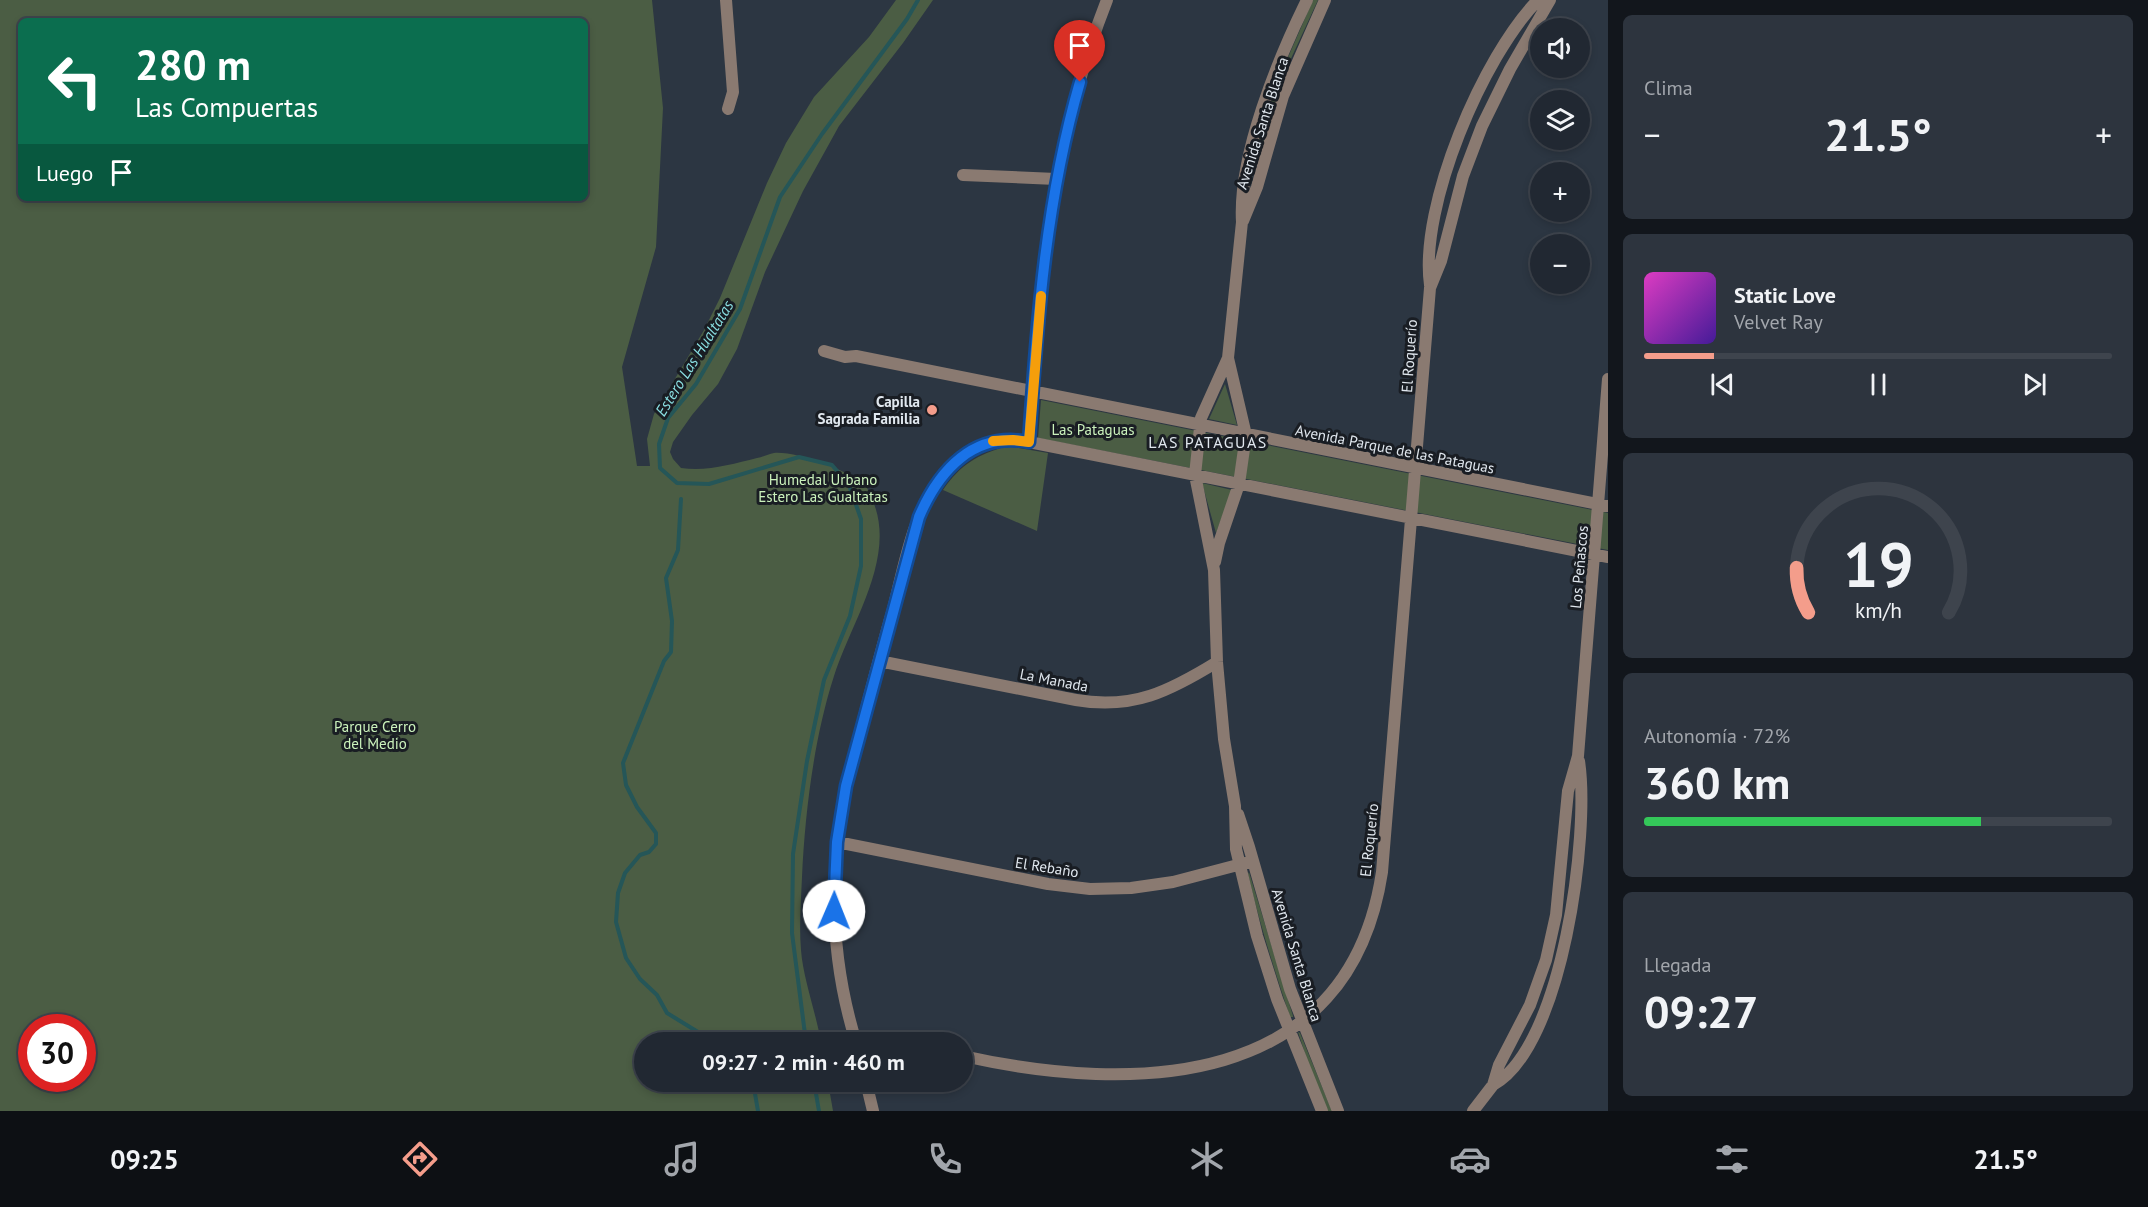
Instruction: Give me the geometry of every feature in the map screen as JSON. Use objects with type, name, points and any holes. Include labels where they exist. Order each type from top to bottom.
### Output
[{"type":"street","points":[[726,0],[733,92],[728,109]]},
{"type":"street","points":[[1029,442],[1046,242],[1056,179],[1078,87],[1107,0]]},
{"type":"street","name":"Avenida Santa Blanca","points":[[1307,0],[1277,69],[1256,130],[1244,176],[1241,202],[1242,222],[1228,358],[1199,425],[1195,475],[1214,570],[1217,662],[1239,865],[1263,957],[1288,1031],[1322,1111]]},
{"type":"street","name":"Avenida Santa Blanca","points":[[1242,222],[1257,187],[1291,74],[1325,0]]},
{"type":"street","name":"El Roquerío","points":[[973,1058],[1054,1072],[1106,1075],[1156,1073],[1195,1068],[1228,1060],[1264,1045],[1301,1021],[1332,990],[1351,964],[1367,933],[1379,890],[1430,288],[1428,258],[1435,217],[1450,163],[1479,91],[1507,40],[1538,0]]},
{"type":"street","name":"El Roquerío","points":[[1430,288],[1441,261],[1463,177],[1482,126],[1510,69],[1550,0]]},
{"type":"street","points":[[1277,69],[1291,74]]},
{"type":"street","points":[[1466,119],[1482,126]]},
{"type":"street","points":[[963,176],[1056,179]]},
{"type":"street","name":"Avenida Parque de las Pataguas","points":[[824,351],[844,357],[856,356],[1603,505]]},
{"type":"street","name":"Avenida Santa Blanca","points":[[1214,570],[1219,543],[1239,484],[1246,435],[1228,358]]},
{"type":"street","name":"Los Peñascos","points":[[1473,1111],[1493,1085],[1499,1065],[1530,1005],[1546,960],[1556,915],[1568,791],[1578,756],[1594,554],[1603,505],[1608,379]]},
{"type":"street","points":[[852,1032],[841,979],[835,934],[834,892],[837,842],[846,786],[919,517],[938,481],[962,457],[993,441],[1006,439],[1029,442],[1608,557]]},
{"type":"street","name":"La Manada","points":[[879,661],[1076,700],[1106,703],[1131,701],[1161,693],[1217,662]]},
{"type":"street","name":"Avenida Santa Blanca","points":[[1234,806],[1301,1021],[1338,1111]]},
{"type":"street","name":"El Rebaño","points":[[837,842],[1048,884],[1090,889],[1151,886],[1253,861]]},
{"type":"street","points":[[868,1092],[873,1111]]},
{"type":"green space","name":"Parque Cerro del Medio","points":[[0,0],[652,0],[663,108],[656,247],[622,367],[637,466],[650,466],[647,439],[654,414],[704,330],[720,298],[767,183],[786,143],[814,97],[869,37],[896,0],[933,0],[839,126],[803,191],[765,272],[737,349],[718,384],[692,415],[673,442],[670,452],[681,468],[719,467],[774,453],[784,453],[837,469],[859,481],[869,491],[879,521],[879,543],[876,566],[869,589],[834,676],[827,700],[808,801],[800,941],[804,972],[819,1032],[634,1032],[634,1092],[830,1092],[833,1111],[0,1111]]},
{"type":"green space","points":[[1313,0],[1318,0],[1288,65],[1286,62]]},
{"type":"green space","points":[[1282,77],[1283,79],[1249,187],[1260,132]]},
{"type":"green space","points":[[1225,384],[1237,425],[1209,419]]},
{"type":"green space","name":"Las Pataguas","points":[[1041,400],[1608,513],[1608,550],[1038,438]]},
{"type":"green space","points":[[1007,446],[1048,453],[1037,531],[943,490],[956,473],[970,462]]},
{"type":"green space","points":[[1202,483],[1232,490],[1216,533]]},
{"type":"green space","points":[[1249,872],[1293,1017],[1290,1017],[1267,946],[1252,892]]},
{"type":"green space","points":[[1298,1032],[1332,1111],[1328,1111],[1312,1075]]},
{"type":"waterway","name":"Estero Las Hualtatas","points":[[805,1032],[792,933],[793,854],[807,761],[824,680],[850,616],[861,566],[861,519],[849,485],[832,465],[799,457],[709,484],[677,483],[660,468],[659,444],[668,418],[696,384],[740,309],[780,197],[822,134],[907,19],[918,0]]},
{"type":"waterway","points":[[681,499],[678,550],[666,578],[672,621],[671,652],[664,661],[623,763],[626,785],[637,807],[656,833],[656,844],[649,852],[640,855],[625,873],[618,893],[616,922],[626,958],[640,979],[657,995],[667,1013],[698,1032]]},
{"type":"waterway","points":[[755,1092],[758,1111]]},
{"type":"waterway","name":"Estero Las Hualtatas","points":[[816,1092],[819,1111]]},
{"type":"slow traffic","points":[[993,441],[1006,439],[1029,442],[1041,296]]},
{"type":"place","name":"Capilla Sagrada Familia","points":[[932,410]]},
{"type":"district","name":"LAS PATAGUAS","points":[[1208,442]]},
{"type":"route","points":[[834,911],[837,842],[846,786],[919,517],[938,481],[962,457],[993,441],[1006,439],[1029,442],[1046,242],[1061,153],[1080,82]]},
{"type":"park label","name":"Humedal Urbano Estero Las Gualtatas","points":[[823,488]]}]
